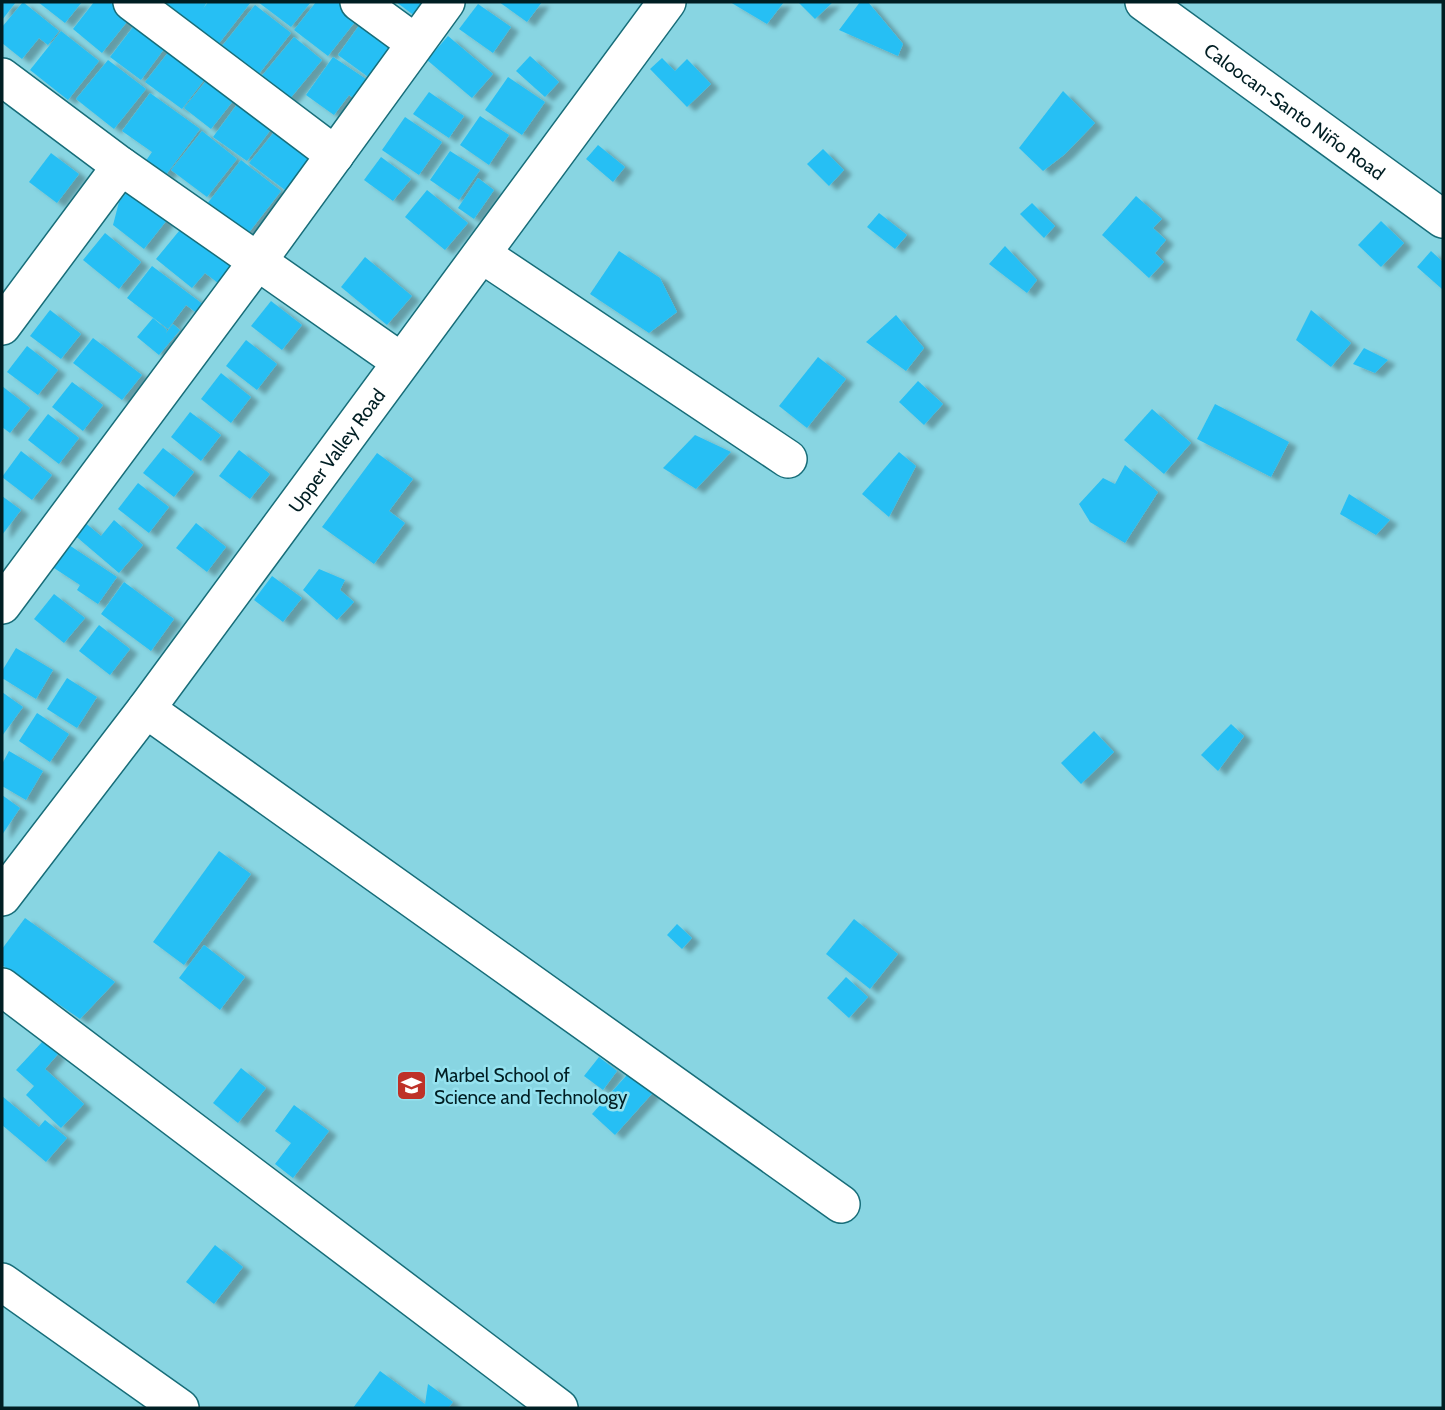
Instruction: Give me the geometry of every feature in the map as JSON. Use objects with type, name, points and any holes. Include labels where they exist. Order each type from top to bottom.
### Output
[{"type":"street","points":[[132,2],[335,155]]},
{"type":"street","points":[[359,2],[415,43]]},
{"type":"street","points":[[2,605],[446,2]]},
{"type":"street","name":"Upper Valley Road","points":[[2,897],[146,709],[667,2]]},
{"type":"street","name":"Caloocan-Santo Niño Road","points":[[1144,2],[1443,219]]},
{"type":"street","points":[[2,78],[121,166],[400,361]]},
{"type":"street","points":[[2,326],[121,166]]},
{"type":"street","points":[[482,255],[788,459]]},
{"type":"street","points":[[146,709],[841,1204]]},
{"type":"street","points":[[2,987],[559,1408]]},
{"type":"street","points":[[2,1282],[180,1408]]},
{"type":"building","points":[[2,2],[16,2],[2,20]]},
{"type":"building","points":[[23,2],[59,31],[48,45],[39,38],[22,59],[2,43],[2,27]]},
{"type":"building","points":[[38,2],[82,2],[65,23]]},
{"type":"building","points":[[94,2],[110,2],[130,18],[102,53],[73,29]]},
{"type":"building","points":[[159,2],[207,2],[203,9],[208,2],[251,2],[217,46]]},
{"type":"building","points":[[258,2],[311,2],[291,27]]},
{"type":"building","points":[[316,2],[348,2],[362,13],[328,56],[294,30]]},
{"type":"building","points":[[396,2],[426,2],[415,16]]},
{"type":"building","points":[[499,2],[542,2],[527,22]]},
{"type":"building","points":[[730,2],[784,2],[767,24]]},
{"type":"building","points":[[798,2],[833,2],[815,19]]},
{"type":"building","points":[[860,2],[868,2],[903,44],[898,56],[839,30]]},
{"type":"building","points":[[478,4],[511,27],[493,53],[459,29]]},
{"type":"building","points":[[255,5],[291,33],[258,75],[222,46]]},
{"type":"building","points":[[140,18],[170,41],[141,80],[110,57]]},
{"type":"building","points":[[363,20],[397,44],[371,79],[338,55]]},
{"type":"building","points":[[61,31],[99,61],[68,100],[30,70]]},
{"type":"building","points":[[448,36],[493,74],[472,98],[427,60]]},
{"type":"building","points":[[294,37],[322,60],[288,101],[260,78]]},
{"type":"building","points":[[174,45],[210,72],[182,109],[145,82]]},
{"type":"building","points":[[530,56],[559,82],[545,97],[516,71]]},
{"type":"building","points":[[333,57],[372,83],[359,102],[349,95],[334,115],[306,95]]},
{"type":"building","points":[[662,58],[675,71],[687,59],[711,84],[687,107],[650,69]]},
{"type":"building","points":[[108,60],[146,89],[114,129],[76,99]]},
{"type":"building","points":[[210,76],[236,97],[211,129],[184,108]]},
{"type":"building","points":[[508,77],[545,102],[522,135],[485,110]]},
{"type":"building","points":[[1063,91],[1095,123],[1065,154],[1043,171],[1019,148]]},
{"type":"building","points":[[429,92],[464,116],[449,138],[413,114]]},
{"type":"building","points":[[150,93],[200,129],[165,176],[145,162],[152,152],[122,131]]},
{"type":"building","points":[[241,99],[275,124],[247,161],[213,137]]},
{"type":"building","points":[[480,116],[509,135],[489,165],[460,145]]},
{"type":"building","points":[[405,117],[442,142],[419,175],[382,150]]},
{"type":"building","points":[[279,126],[314,154],[285,190],[249,163]]},
{"type":"building","points":[[202,131],[237,159],[207,197],[171,170]]},
{"type":"building","points":[[598,145],[625,167],[613,182],[586,159]]},
{"type":"building","points":[[823,149],[844,170],[829,186],[807,164]]},
{"type":"building","points":[[450,151],[480,170],[459,200],[430,180]]},
{"type":"building","points":[[51,153],[79,174],[57,203],[29,182]]},
{"type":"building","points":[[381,157],[411,179],[393,201],[364,180]]},
{"type":"building","points":[[241,160],[281,191],[247,235],[207,204]]},
{"type":"building","points":[[478,178],[494,190],[474,219],[458,208]]},
{"type":"building","points":[[136,180],[174,211],[144,249],[113,225],[119,202]]},
{"type":"building","points":[[427,190],[468,223],[445,250],[405,217]]},
{"type":"building","points":[[1136,196],[1162,219],[1153,228],[1166,240],[1155,253],[1164,262],[1149,278],[1102,235]]},
{"type":"building","points":[[1032,203],[1055,226],[1044,238],[1020,214]]},
{"type":"building","points":[[879,213],[907,235],[895,249],[867,227]]},
{"type":"building","points":[[1381,221],[1404,243],[1381,267],[1358,245]]},
{"type":"building","points":[[184,225],[233,264],[218,283],[205,273],[192,288],[156,259]]},
{"type":"building","points":[[105,233],[141,262],[119,289],[83,260]]},
{"type":"building","points":[[1005,246],[1037,280],[1027,293],[989,264]]},
{"type":"building","points":[[619,251],[660,278],[677,312],[649,333],[590,294]]},
{"type":"building","points":[[1431,251],[1443,262],[1442,289],[1417,267]]},
{"type":"building","points":[[365,257],[412,296],[387,325],[341,287]]},
{"type":"building","points":[[152,266],[204,305],[198,314],[186,305],[168,329],[127,298]]},
{"type":"building","points":[[271,301],[302,325],[282,350],[251,326]]},
{"type":"building","points":[[50,310],[81,334],[61,359],[30,336]]},
{"type":"building","points":[[1311,310],[1351,343],[1331,367],[1296,340]]},
{"type":"building","points":[[896,315],[924,348],[906,371],[866,342]]},
{"type":"building","points":[[153,318],[167,330],[166,333],[173,324],[180,330],[159,355],[137,337]]},
{"type":"building","points":[[93,338],[142,375],[122,400],[73,363]]},
{"type":"building","points":[[246,340],[277,364],[257,390],[226,366]]},
{"type":"building","points":[[27,346],[58,370],[38,395],[7,372]]},
{"type":"building","points":[[1364,348],[1388,360],[1375,373],[1353,364]]},
{"type":"building","points":[[818,357],[846,379],[807,428],[779,406]]},
{"type":"building","points":[[221,373],[251,397],[231,423],[201,399]]},
{"type":"building","points":[[918,381],[943,404],[924,425],[899,402]]},
{"type":"building","points":[[72,382],[103,405],[83,431],[52,407]]},
{"type":"building","points":[[2,386],[30,408],[10,433],[2,427]]},
{"type":"building","points":[[1215,404],[1289,442],[1271,477],[1197,439]]},
{"type":"building","points":[[1152,409],[1191,443],[1164,474],[1124,440]]},
{"type":"building","points":[[190,412],[221,435],[201,461],[171,437]]},
{"type":"building","points":[[48,414],[79,438],[59,464],[28,440]]},
{"type":"building","points":[[695,435],[731,452],[696,489],[663,468]]},
{"type":"building","points":[[163,448],[194,472],[174,497],[143,473]]},
{"type":"building","points":[[239,450],[270,474],[250,499],[219,476]]},
{"type":"building","points":[[21,451],[52,475],[32,500],[2,477]]},
{"type":"building","points":[[899,452],[916,466],[889,517],[862,494]]},
{"type":"building","points":[[377,453],[413,479],[389,511],[405,523],[374,564],[322,527]]},
{"type":"building","points":[[1125,465],[1158,492],[1125,543],[1090,522],[1079,504],[1103,478],[1115,484]]},
{"type":"building","points":[[138,483],[169,507],[149,533],[118,509]]},
{"type":"building","points":[[1349,494],[1390,520],[1376,535],[1340,514]]},
{"type":"building","points":[[2,496],[21,510],[2,535]]},
{"type":"building","points":[[114,520],[143,545],[119,573],[72,533],[83,521],[101,536]]},
{"type":"building","points":[[196,523],[226,547],[207,572],[176,548]]},
{"type":"building","points":[[69,545],[117,577],[98,604],[77,590],[80,585],[54,568]]},
{"type":"building","points":[[319,569],[345,580],[340,590],[354,602],[337,620],[303,590]]},
{"type":"building","points":[[272,576],[302,598],[283,622],[254,600]]},
{"type":"building","points":[[124,582],[174,619],[151,651],[101,614]]},
{"type":"building","points":[[54,594],[85,618],[64,643],[34,619]]},
{"type":"building","points":[[99,625],[130,649],[110,675],[79,651]]},
{"type":"building","points":[[16,648],[53,670],[36,699],[2,678],[2,671]]},
{"type":"building","points":[[67,678],[97,697],[77,728],[47,709]]},
{"type":"building","points":[[2,692],[23,707],[2,736]]},
{"type":"building","points":[[37,713],[69,734],[50,762],[19,741]]},
{"type":"building","points":[[1231,724],[1244,736],[1218,771],[1201,755]]},
{"type":"building","points":[[1094,731],[1114,752],[1081,784],[1061,763]]},
{"type":"building","points":[[9,751],[43,771],[26,800],[2,786],[2,764]]},
{"type":"building","points":[[2,795],[20,808],[2,835]]},
{"type":"building","points":[[219,851],[251,874],[184,965],[153,942]]},
{"type":"building","points":[[25,918],[115,982],[80,1019],[2,965],[2,949]]},
{"type":"building","points":[[854,919],[898,954],[870,989],[826,954]]},
{"type":"building","points":[[677,924],[692,938],[682,949],[667,935]]},
{"type":"building","points":[[204,945],[245,977],[220,1010],[179,978]]},
{"type":"building","points":[[846,977],[868,997],[849,1018],[827,998]]},
{"type":"building","points":[[43,1041],[58,1054],[45,1069],[84,1104],[61,1128],[26,1095],[34,1086],[16,1070]]},
{"type":"building","points":[[599,1057],[617,1071],[603,1090],[584,1076]]},
{"type":"building","points":[[634,1067],[658,1087],[615,1135],[592,1114]]},
{"type":"building","points":[[241,1068],[266,1088],[238,1123],[213,1103]]},
{"type":"building","points":[[2,1096],[39,1127],[45,1120],[67,1138],[46,1162],[2,1125]]},
{"type":"building","points":[[294,1105],[329,1131],[293,1178],[275,1164],[291,1143],[275,1131]]},
{"type":"building","points":[[215,1245],[243,1267],[214,1304],[186,1282]]},
{"type":"building","points":[[380,1371],[425,1404],[428,1384],[453,1402],[448,1408],[353,1408]]},
{"type":"place","name":"Marbel School of Science and Technology","points":[[411,1086]]}]
